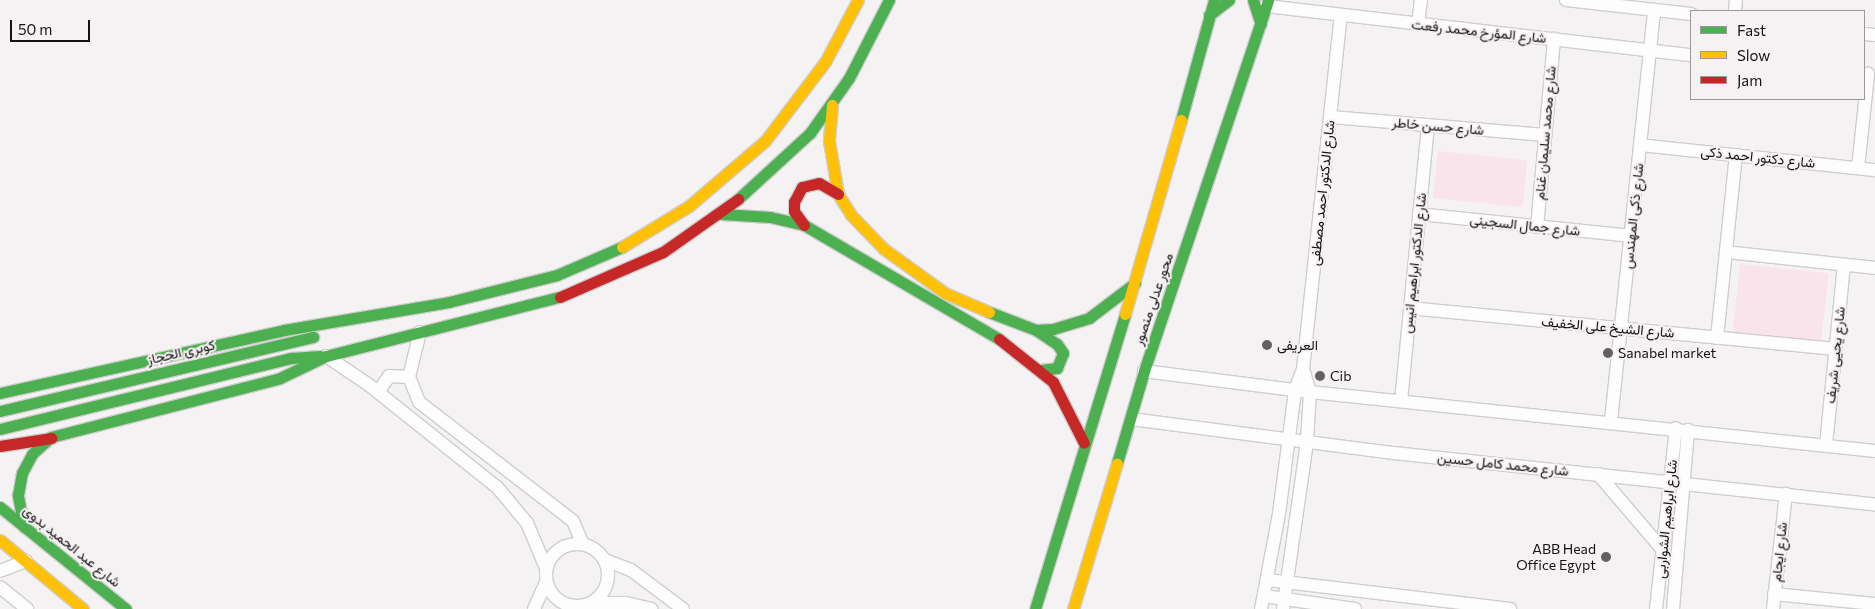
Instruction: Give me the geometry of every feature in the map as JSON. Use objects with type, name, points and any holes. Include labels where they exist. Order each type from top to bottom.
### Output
[{"type":"main road","points":[[0,393],[294,328],[368,318],[449,302],[557,275],[611,253],[661,224],[735,170],[787,116],[826,62],[858,0]]},
{"type":"main road","points":[[0,446],[52,438],[280,378],[326,356],[529,306],[584,288],[663,252],[721,214],[788,156],[832,105],[889,0]]},
{"type":"main road","name":"محور عدلى منصور","points":[[1035,609],[1084,443],[1135,282],[1214,0]]},
{"type":"main road","points":[[1210,15],[1229,0]]},
{"type":"main road","points":[[1253,0],[1261,24]]},
{"type":"main road","name":"محور عدلى منصور","points":[[1072,609],[1144,371],[1267,3]]},
{"type":"main road","points":[[832,105],[830,150],[838,194],[851,215],[867,232],[921,277],[970,305],[1036,330],[1057,344],[1064,353],[1057,368],[1041,370]]},
{"type":"main road","points":[[838,194],[819,183],[802,187],[794,202],[798,219],[1012,346],[1041,370],[1062,395],[1084,443]]},
{"type":"main road","points":[[721,214],[770,217],[804,224]]},
{"type":"main road","points":[[1036,330],[1065,327],[1089,318],[1135,282]]},
{"type":"main road","name":"كوبرى الحجاز","points":[[0,411],[330,332],[368,318]]},
{"type":"main road","points":[[0,429],[300,356],[326,356]]},
{"type":"main road","points":[[24,526],[18,495],[22,473],[32,454],[52,438]]},
{"type":"main road","name":"شارع عبد الحميد بدوى","points":[[0,507],[126,609]]},
{"type":"main road","points":[[0,540],[83,609]]},
{"type":"street","points":[[1418,24],[1421,0]]},
{"type":"street","points":[[1566,0],[1690,14]]},
{"type":"street","name":"شارع المؤرخ محمد رفعت","points":[[1267,3],[1341,16],[1690,55]]},
{"type":"street","name":"شارع ذكى المهندس","points":[[1611,421],[1654,10]]},
{"type":"street","name":"شارع الدكتور احمد مصطفى","points":[[1261,609],[1268,580],[1295,390],[1303,369],[1341,16]]},
{"type":"street","name":"شارع محمد سليمان غنام","points":[[1537,227],[1554,40]]},
{"type":"street","points":[[1858,168],[1869,74]]},
{"type":"street","name":"شارع حسن خاطر","points":[[1331,118],[1545,135]]},
{"type":"street","name":"شارع الدكتور ابراهيم انيس","points":[[1401,401],[1428,125]]},
{"type":"street","name":"شارع دكتور احمد ذكى","points":[[1640,145],[1875,170]]},
{"type":"street","points":[[1718,338],[1736,155]]},
{"type":"street","name":"شارع جمال السجينى","points":[[1419,214],[1631,236]]},
{"type":"street","points":[[1726,252],[1875,268]]},
{"type":"street","name":"شارع يحيى شريف","points":[[1826,445],[1844,265]]},
{"type":"street","name":"شارع الشيخ على الخفيف","points":[[1410,308],[1835,349]]},
{"type":"street","points":[[420,332],[409,377],[412,390],[424,407],[573,521],[583,544]]},
{"type":"street","points":[[326,356],[378,392],[508,498],[528,523],[546,568],[546,582],[534,609]]},
{"type":"street","name":"شارع الدكتور احمد مصطفى","points":[[1285,604],[1307,442],[1310,392],[1303,369]]},
{"type":"street","points":[[1144,371],[1310,392],[1611,421],[1875,451]]},
{"type":"street","points":[[378,392],[390,376],[409,377]]},
{"type":"street","name":"شارع محمد كامل حسين","points":[[1131,419],[1288,440],[1875,504]]},
{"type":"street","name":"شارع ابراهيم الشواربى","points":[[1656,609],[1670,482],[1682,429]]},
{"type":"street","name":"شارع ابراهيم الشواربى","points":[[1674,609],[1684,483],[1682,429]]},
{"type":"street","points":[[1598,474],[1663,550]]},
{"type":"street","name":"شارع ايجام","points":[[1773,609],[1786,494]]},
{"type":"street","points":[[546,568],[552,556],[562,547],[583,544],[596,549],[605,560],[631,570],[683,609]]},
{"type":"street","points":[[546,582],[557,599],[573,608],[591,602],[602,594],[608,581],[605,560]]},
{"type":"street","points":[[0,571],[26,561]]},
{"type":"street","points":[[1268,580],[1510,609]]},
{"type":"street","points":[[0,587],[27,609]]},
{"type":"street","points":[[1774,594],[1875,604]]},
{"type":"street","points":[[1264,596],[1285,604],[1355,609]]},
{"type":"street","points":[[591,602],[626,603],[651,609]]},
{"type":"shaded area","points":[[1438,151],[1528,160],[1523,207],[1433,198]]},
{"type":"shaded area","points":[[1740,264],[1829,273],[1821,343],[1733,334]]},
{"type":"traffic: fast","points":[[738,199],[810,133],[849,78],[889,0]]},
{"type":"traffic: fast","points":[[1181,120],[1214,0]]},
{"type":"traffic: fast","points":[[1209,15],[1229,0]]},
{"type":"traffic: fast","points":[[1253,0],[1261,24]]},
{"type":"traffic: fast","points":[[1117,463],[1144,371],[1268,0]]},
{"type":"traffic: fast","points":[[721,214],[770,217],[804,225],[999,339]]},
{"type":"traffic: fast","points":[[0,393],[284,330],[449,302],[557,275],[622,247]]},
{"type":"traffic: fast","points":[[989,312],[1036,330],[1053,329],[1089,318],[1135,283]]},
{"type":"traffic: fast","points":[[24,527],[18,495],[22,473],[32,454],[51,437],[280,378],[326,356],[560,297]]},
{"type":"traffic: fast","points":[[1035,609],[1125,314]]},
{"type":"traffic: fast","points":[[1036,330],[1057,344],[1063,353],[1057,368],[1041,370]]},
{"type":"traffic: fast","points":[[0,411],[313,337]]},
{"type":"traffic: fast","points":[[0,429],[292,358],[320,356]]},
{"type":"traffic: fast","points":[[0,507],[126,609]]},
{"type":"traffic: slow","points":[[622,247],[689,206],[765,141],[825,62],[858,0]]},
{"type":"traffic: slow","points":[[832,105],[829,141],[838,194],[851,215],[884,249],[945,293],[989,312]]},
{"type":"traffic: slow","points":[[1125,314],[1181,120]]},
{"type":"traffic: slow","points":[[1073,609],[1117,463]]},
{"type":"traffic: slow","points":[[0,540],[83,609]]},
{"type":"traffic: jam","points":[[804,225],[794,211],[794,202],[802,187],[819,183],[838,194]]},
{"type":"traffic: jam","points":[[560,297],[663,252],[738,199]]},
{"type":"traffic: jam","points":[[999,339],[1053,382],[1084,443]]},
{"type":"traffic: jam","points":[[0,446],[51,438]]},
{"type":"place","name":"العريفى","points":[[1267,345]]},
{"type":"place","name":"Sanabel market","points":[[1608,353]]},
{"type":"place","name":"Cib","points":[[1320,376]]},
{"type":"place","name":"ABB Head Office Egypt","points":[[1606,557]]}]
